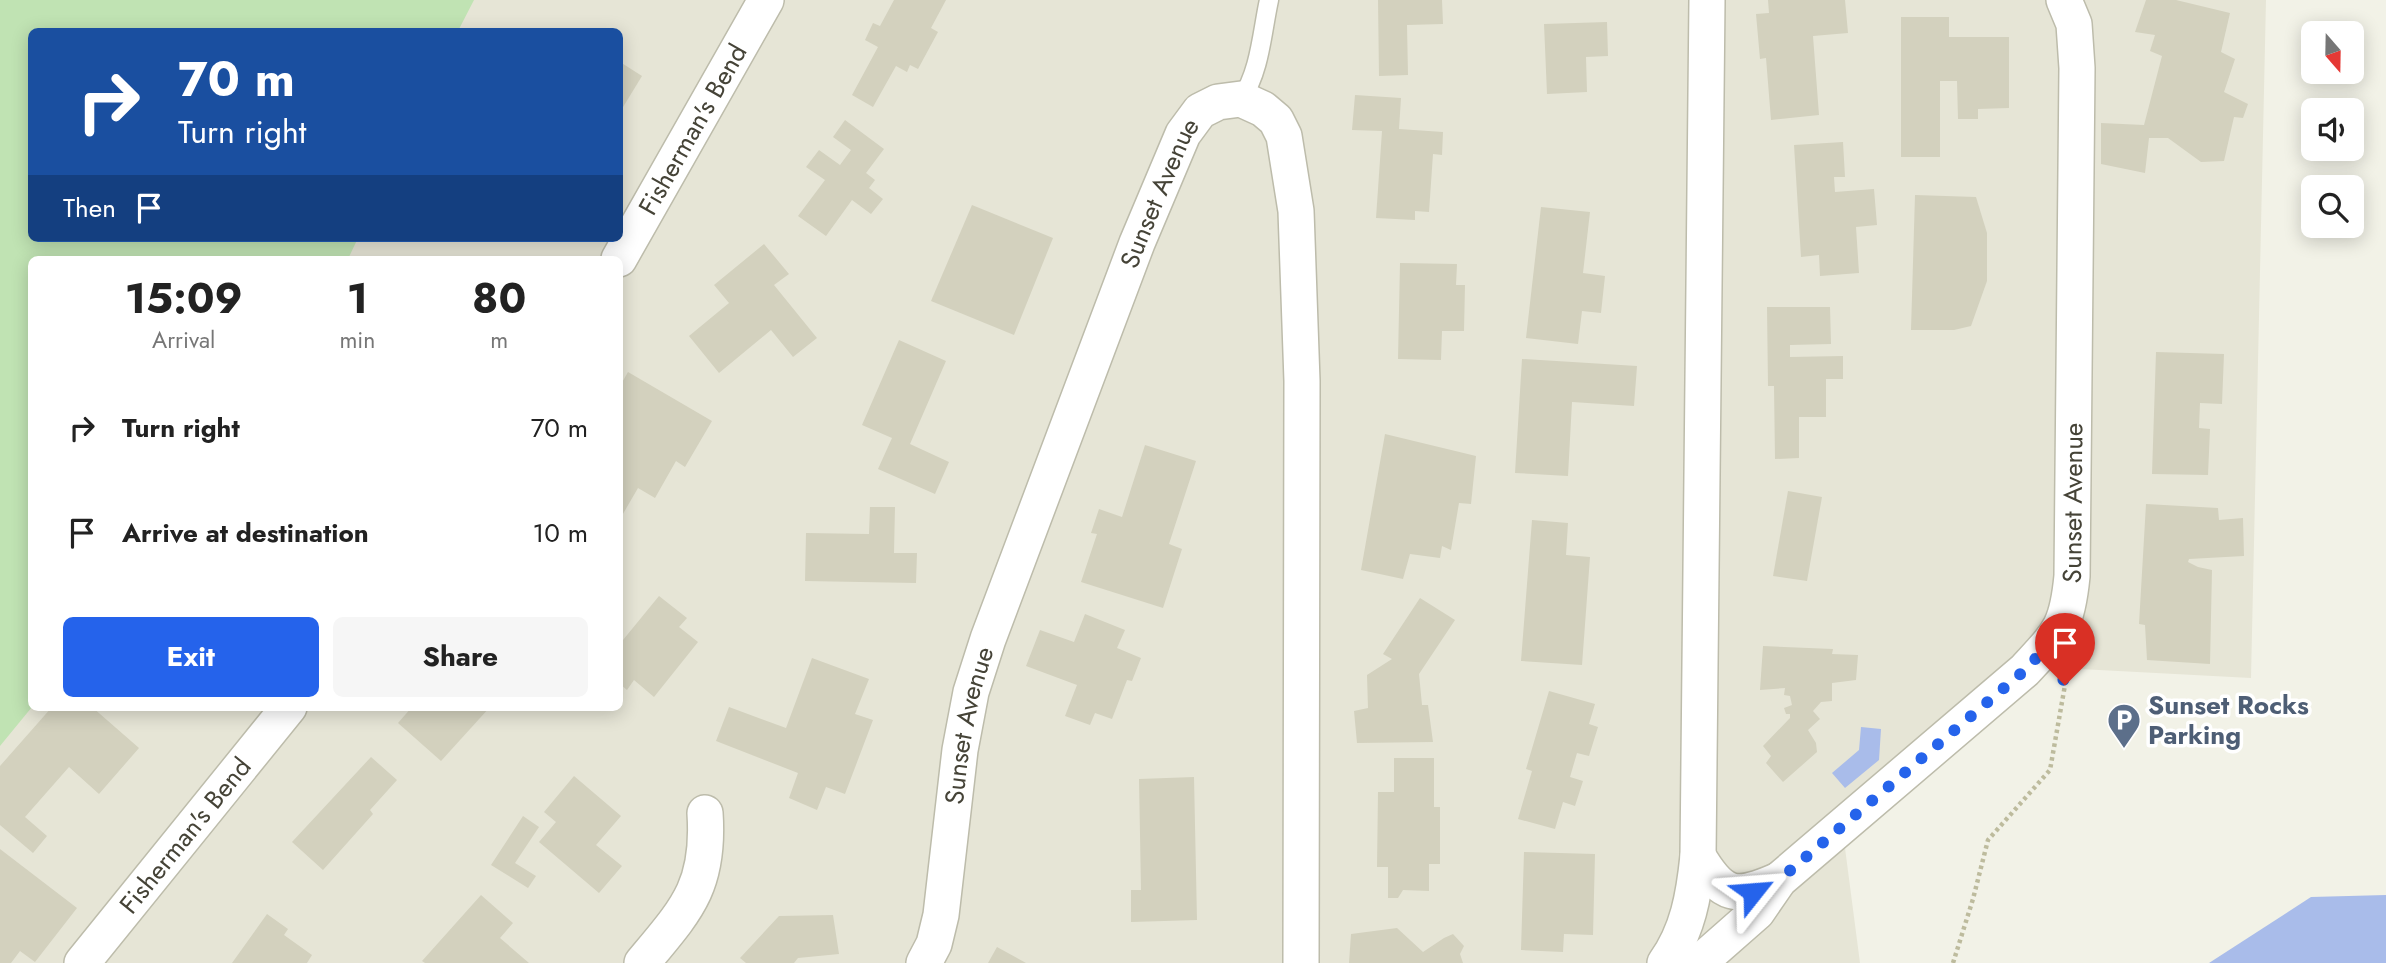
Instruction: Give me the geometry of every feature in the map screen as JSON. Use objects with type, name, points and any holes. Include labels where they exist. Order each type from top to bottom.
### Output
[{"type":"street","name":"Fisherman's Bend","points":[[621,256],[766,0]]},
{"type":"street","points":[[1665,963],[1687,921],[1694,895],[1698,856],[1707,0]]},
{"type":"street","name":"Sunset Avenue","points":[[1699,963],[1757,912],[1779,880],[2025,670],[2059,632],[2066,617],[2072,576],[2077,68],[2074,24],[2064,0]]},
{"type":"street","name":"Sunset Avenue","points":[[924,963],[934,944],[941,915],[960,750],[971,692],[992,627],[1138,243],[1183,134],[1200,111],[1218,102],[1241,99]]},
{"type":"street","points":[[1241,99],[1263,109],[1276,120],[1283,136],[1296,211],[1302,381],[1301,963]]},
{"type":"street","name":"Fisherman's Bend","points":[[82,963],[286,711]]},
{"type":"street","points":[[642,963],[684,913],[697,886],[704,864],[705,813]]},
{"type":"street","name":"Sunset Avenue","points":[[1698,856],[1718,884],[1739,893],[1753,892],[1779,880]]},
{"type":"lane","points":[[1241,99],[1249,89],[1256,65],[1269,0]]},
{"type":"path","points":[[1953,963],[1988,840],[2050,770],[2065,685],[2052,641]]},
{"type":"shaded area","points":[[416,0],[2266,0],[2251,678],[2080,669],[2052,641],[1842,825],[1860,963],[0,963],[0,687],[28,704],[28,711],[623,711],[623,256],[292,256],[299,242],[623,242],[623,28],[402,28]]},
{"type":"green space","points":[[0,0],[474,0],[460,28],[28,28],[28,242],[356,242],[349,256],[28,256],[29,711],[0,746]]},
{"type":"water","points":[[1861,727],[1881,729],[1879,760],[1845,788],[1832,773],[1859,750]]},
{"type":"water","points":[[2386,895],[2386,963],[2209,963],[2311,897]]},
{"type":"building","points":[[894,0],[946,0],[931,28],[938,32],[918,69],[910,65],[907,72],[896,66],[873,107],[852,95],[878,47],[865,40],[873,23],[880,26]]},
{"type":"building","points":[[1378,0],[1442,0],[1443,24],[1407,25],[1408,75],[1379,76]]},
{"type":"building","points":[[1768,0],[1845,0],[1848,33],[1813,36],[1819,115],[1771,120],[1766,58],[1760,59],[1756,14],[1769,13]]},
{"type":"building","points":[[2146,0],[2176,0],[2230,13],[2221,52],[2235,59],[2224,92],[2248,104],[2243,118],[2234,117],[2224,161],[2201,162],[2168,138],[2149,138],[2145,173],[2101,164],[2101,123],[2144,125],[2162,56],[2150,51],[2155,35],[2135,32]]},
{"type":"building","points":[[1901,17],[1949,17],[1949,37],[2009,37],[2009,108],[1978,109],[1978,119],[1958,119],[1957,81],[1940,81],[1940,157],[1901,157]]},
{"type":"building","points":[[1607,22],[1608,56],[1586,57],[1587,92],[1547,94],[1544,24]]},
{"type":"building","points":[[623,64],[642,76],[623,107]]},
{"type":"building","points":[[1355,95],[1401,98],[1399,129],[1443,132],[1442,155],[1433,154],[1429,212],[1415,211],[1415,220],[1376,218],[1382,131],[1352,130]]},
{"type":"building","points":[[845,120],[884,149],[866,173],[875,180],[869,188],[883,199],[871,214],[852,200],[826,236],[798,216],[825,180],[806,167],[819,150],[840,165],[851,150],[833,137]]},
{"type":"building","points":[[1843,142],[1845,177],[1834,177],[1835,192],[1874,189],[1877,225],[1856,227],[1859,273],[1820,276],[1819,255],[1801,257],[1794,145]]},
{"type":"building","points":[[1915,195],[1976,197],[1987,233],[1987,281],[1971,326],[1954,330],[1911,330]]},
{"type":"building","points":[[972,205],[1053,238],[1014,335],[931,301]]},
{"type":"building","points":[[1541,207],[1590,212],[1583,273],[1605,276],[1601,313],[1582,311],[1578,344],[1526,338]]},
{"type":"building","points":[[764,244],[789,274],[774,285],[817,338],[793,357],[771,330],[719,373],[689,336],[729,303],[714,285]]},
{"type":"building","points":[[1400,263],[1457,264],[1456,285],[1465,285],[1464,331],[1442,331],[1441,360],[1398,359]]},
{"type":"building","points":[[1767,307],[1830,307],[1831,344],[1790,345],[1790,357],[1843,356],[1843,379],[1826,379],[1826,417],[1799,417],[1799,458],[1775,459],[1774,386],[1768,386]]},
{"type":"building","points":[[899,340],[946,361],[910,444],[949,462],[935,494],[878,469],[892,438],[862,425]]},
{"type":"building","points":[[2156,352],[2224,354],[2222,404],[2200,403],[2199,428],[2210,429],[2208,475],[2152,474]]},
{"type":"building","points":[[1522,359],[1637,366],[1634,406],[1572,402],[1568,476],[1515,473]]},
{"type":"building","points":[[628,372],[712,421],[685,467],[676,461],[655,498],[638,488],[623,514],[623,381]]},
{"type":"building","points":[[1385,434],[1476,456],[1471,504],[1459,503],[1451,550],[1442,546],[1440,558],[1410,554],[1403,579],[1361,570]]},
{"type":"building","points":[[1145,445],[1196,461],[1169,544],[1182,549],[1163,608],[1081,582],[1097,534],[1091,533],[1099,509],[1122,517]]},
{"type":"building","points":[[1788,491],[1822,497],[1807,581],[1773,576]]},
{"type":"building","points":[[2146,504],[2218,508],[2219,520],[2243,518],[2244,556],[2189,559],[2188,562],[2212,570],[2210,664],[2147,660],[2145,625],[2139,624]]},
{"type":"building","points":[[870,507],[895,507],[894,553],[917,553],[916,583],[805,581],[806,533],[869,534]]},
{"type":"building","points":[[1532,520],[1568,523],[1566,555],[1590,557],[1582,665],[1521,661]]},
{"type":"building","points":[[659,596],[687,618],[679,627],[698,642],[654,697],[634,680],[627,690],[623,687],[623,640]]},
{"type":"building","points":[[1420,598],[1455,620],[1419,674],[1422,705],[1428,705],[1433,742],[1357,743],[1354,711],[1368,708],[1367,675],[1392,659],[1383,654]]},
{"type":"building","points":[[1085,614],[1125,630],[1117,648],[1141,658],[1132,681],[1127,680],[1112,719],[1095,713],[1090,725],[1065,716],[1077,685],[1026,666],[1040,630],[1074,642]]},
{"type":"building","points":[[1763,646],[1833,649],[1832,654],[1858,655],[1856,680],[1832,683],[1832,701],[1821,702],[1813,711],[1820,719],[1808,730],[1816,743],[1817,752],[1783,782],[1766,763],[1771,756],[1763,746],[1790,718],[1784,708],[1792,705],[1790,696],[1784,695],[1785,688],[1760,690]]},
{"type":"building","points":[[812,658],[869,679],[855,714],[873,720],[845,794],[826,787],[817,810],[789,798],[798,773],[716,741],[729,707],[786,728]]},
{"type":"building","points":[[1549,691],[1595,704],[1589,724],[1598,727],[1589,756],[1577,753],[1570,777],[1583,781],[1575,806],[1563,802],[1555,829],[1518,819],[1532,771],[1526,769]]},
{"type":"building","points":[[48,711],[97,711],[139,748],[99,794],[69,767],[25,817],[47,836],[33,853],[0,825],[0,766]]},
{"type":"building","points":[[408,711],[486,711],[441,761],[398,723]]},
{"type":"building","points":[[371,757],[397,780],[370,810],[373,814],[323,870],[292,842]]},
{"type":"building","points":[[1394,758],[1434,758],[1434,807],[1440,807],[1440,864],[1429,864],[1429,891],[1403,890],[1398,898],[1388,898],[1388,867],[1377,867],[1378,792],[1394,792]]},
{"type":"building","points":[[574,776],[621,816],[596,845],[622,866],[599,893],[539,842],[556,822],[544,812]]},
{"type":"building","points":[[1194,777],[1197,920],[1131,922],[1131,890],[1141,890],[1139,779]]},
{"type":"building","points":[[523,816],[539,827],[515,863],[536,876],[528,888],[491,865]]},
{"type":"building","points":[[0,849],[77,908],[35,962],[20,951],[11,963],[0,963]]},
{"type":"building","points":[[1524,852],[1595,854],[1593,935],[1564,934],[1563,952],[1521,950]]},
{"type":"building","points":[[481,895],[513,923],[500,938],[529,963],[422,961]]},
{"type":"building","points":[[267,914],[288,929],[284,935],[312,955],[307,963],[232,963]]},
{"type":"building","points":[[833,915],[839,954],[798,958],[794,963],[746,963],[740,958],[779,916]]},
{"type":"building","points":[[1397,928],[1423,952],[1453,934],[1464,946],[1460,954],[1463,963],[1349,963],[1351,934]]},
{"type":"building","points":[[997,947],[1026,963],[988,963]]},
{"type":"place","name":"Sunset Rocks Parking","points":[[2124,750]]},
{"type":"route","points":[[1753,892],[1779,880],[2025,670],[2052,641],[2065,685]]}]
